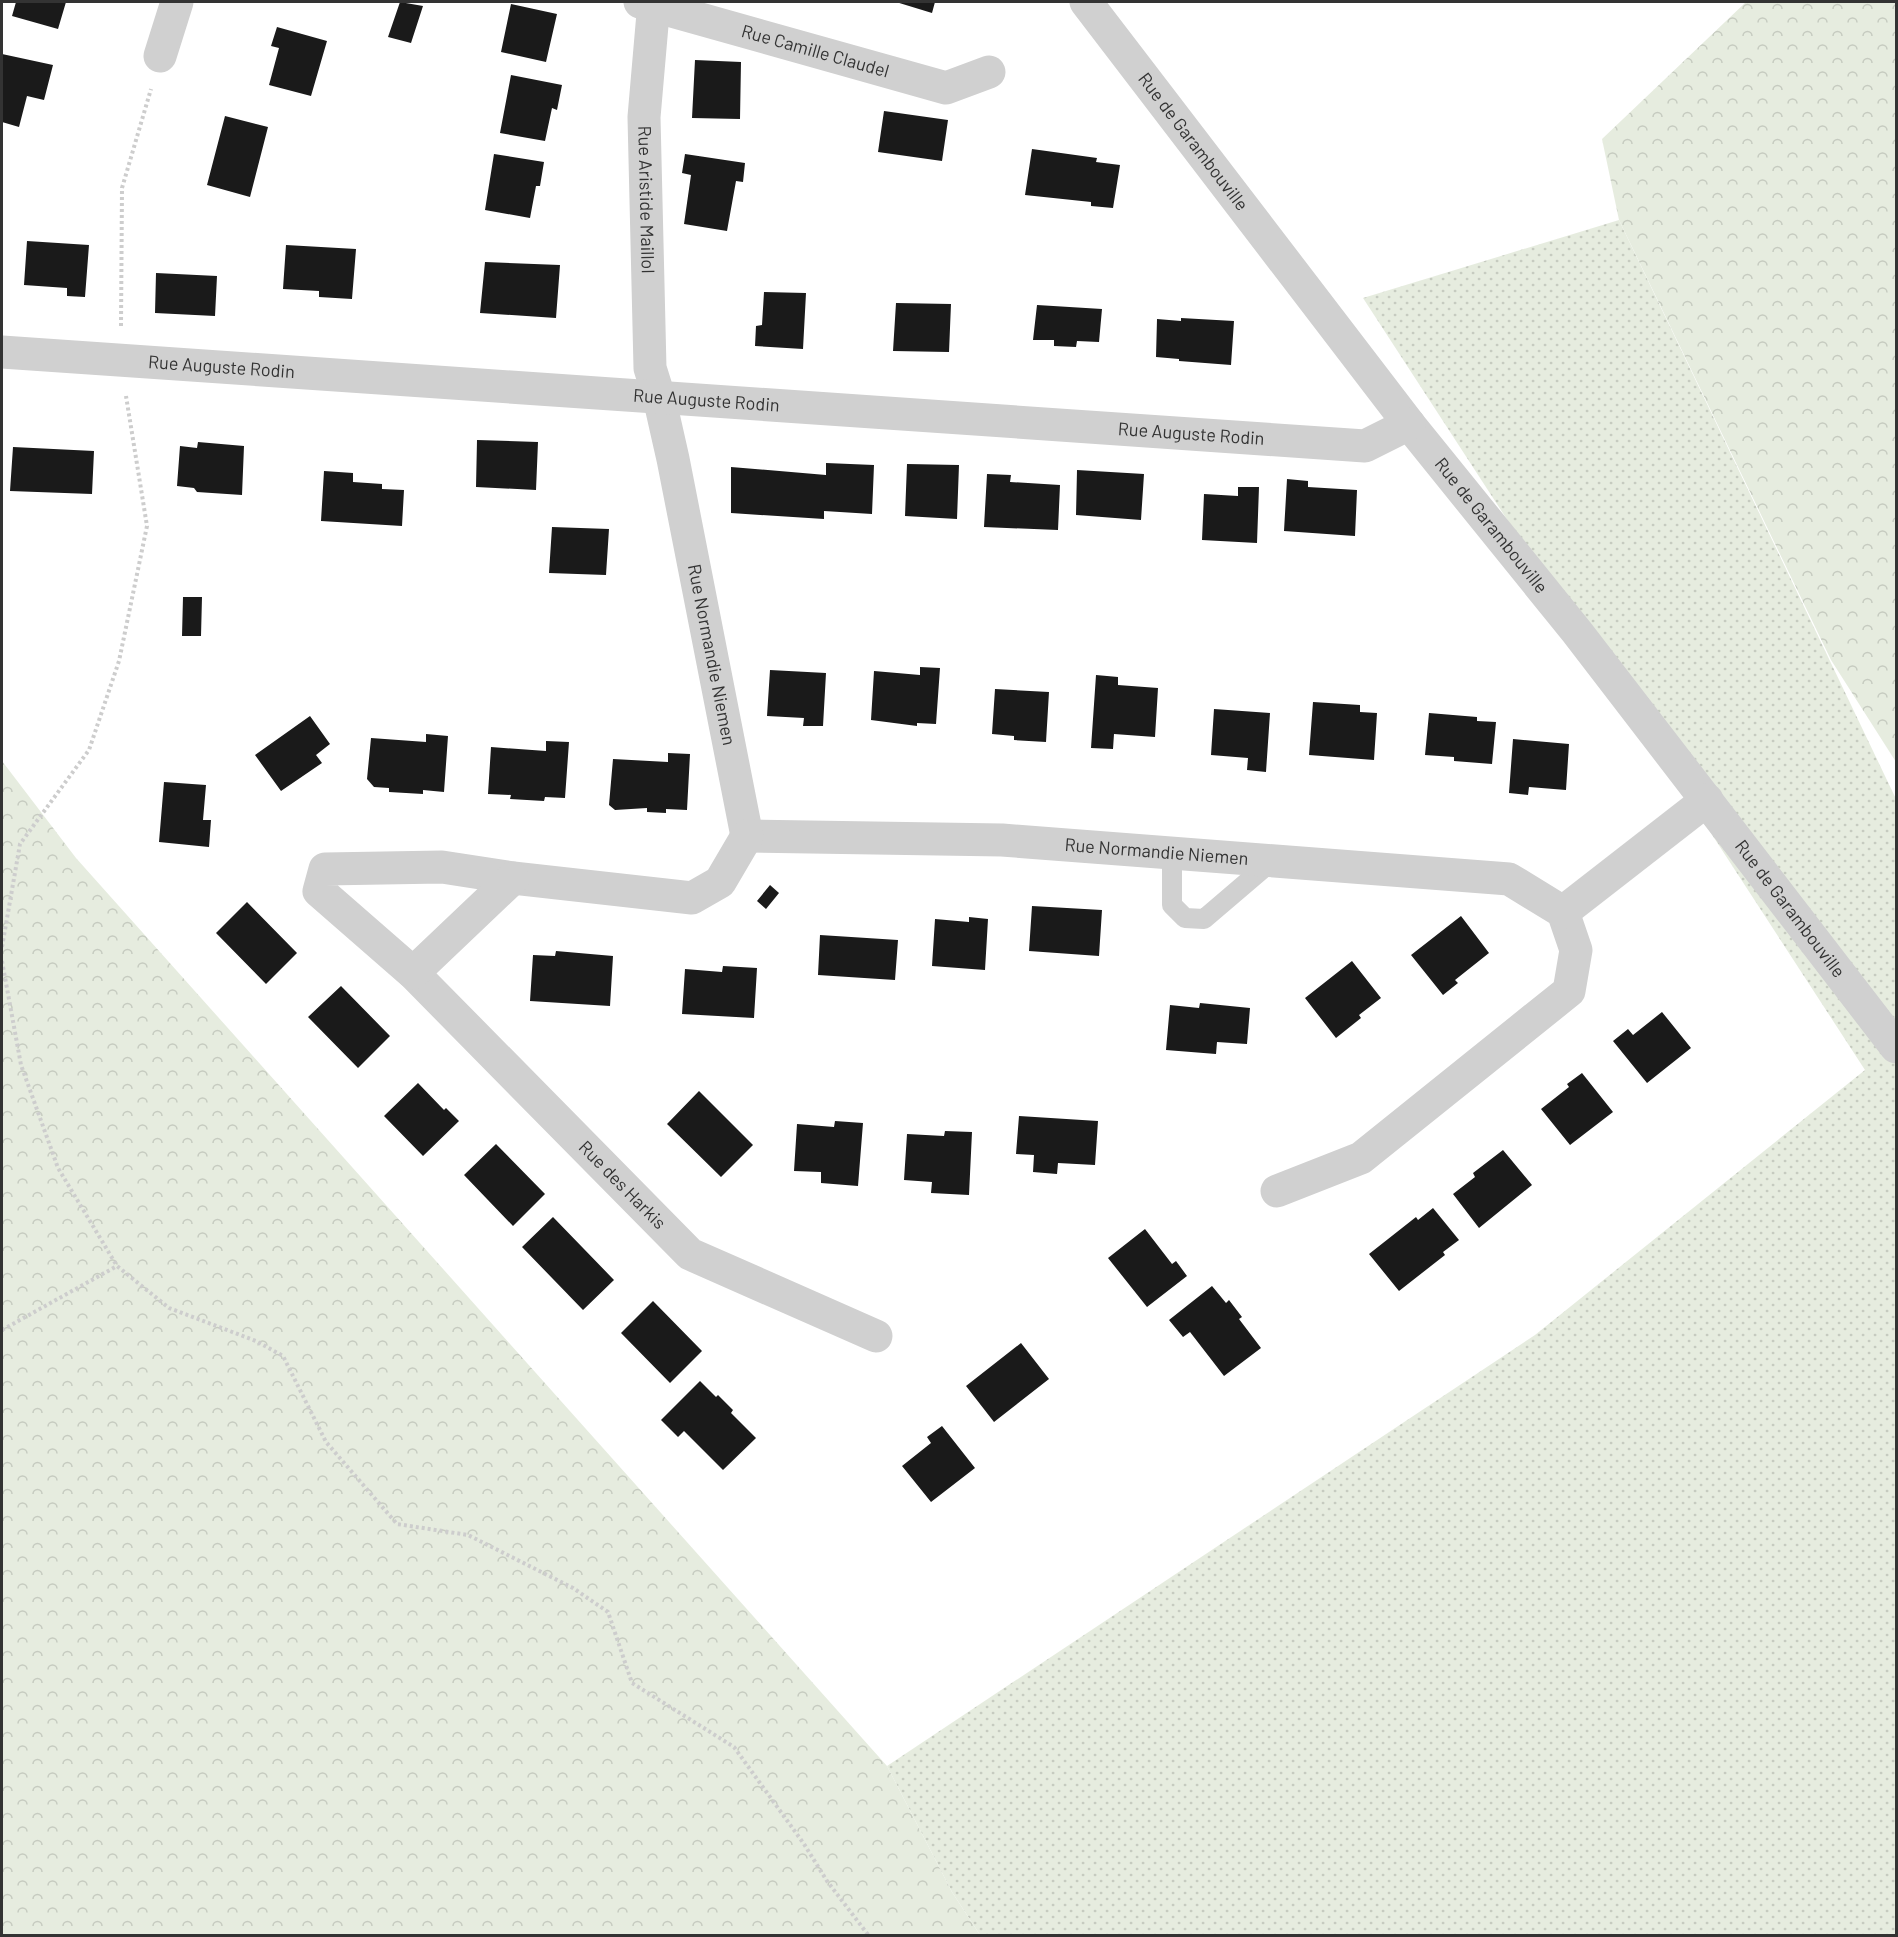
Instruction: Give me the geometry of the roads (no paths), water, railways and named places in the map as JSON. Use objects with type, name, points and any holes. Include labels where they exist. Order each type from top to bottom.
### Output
[{"type":"street","points":[[160,56],[177,2]]},
{"type":"street","name":"Rue de Garambouville","points":[[1086,2],[1409,424],[1577,632],[1896,1047]]},
{"type":"street","name":"Rue Camille Claudel","points":[[649,3],[945,88],[989,72]]},
{"type":"street","name":"Rue Aristide Maillol","points":[[649,3],[644,117],[650,368],[659,397]]},
{"type":"street","name":"Rue Auguste Rodin","points":[[2,352],[1365,446],[1409,424]]},
{"type":"street","name":"Rue Normandie Niemen","points":[[659,397],[747,836],[1002,840],[1509,879],[1563,912]]},
{"type":"street","points":[[1277,1191],[1361,1158],[1569,991],[1576,950],[1563,912],[1707,800]]},
{"type":"street","name":"Rue des Harkis","points":[[747,836],[720,882],[692,898],[513,878],[442,867],[325,869],[319,891],[413,973],[690,1254],[876,1336]]},
{"type":"street","points":[[413,973],[513,878]]},
{"type":"lane","points":[[1172,853],[1172,905],[1185,918],[1204,919],[1273,860]]}]
